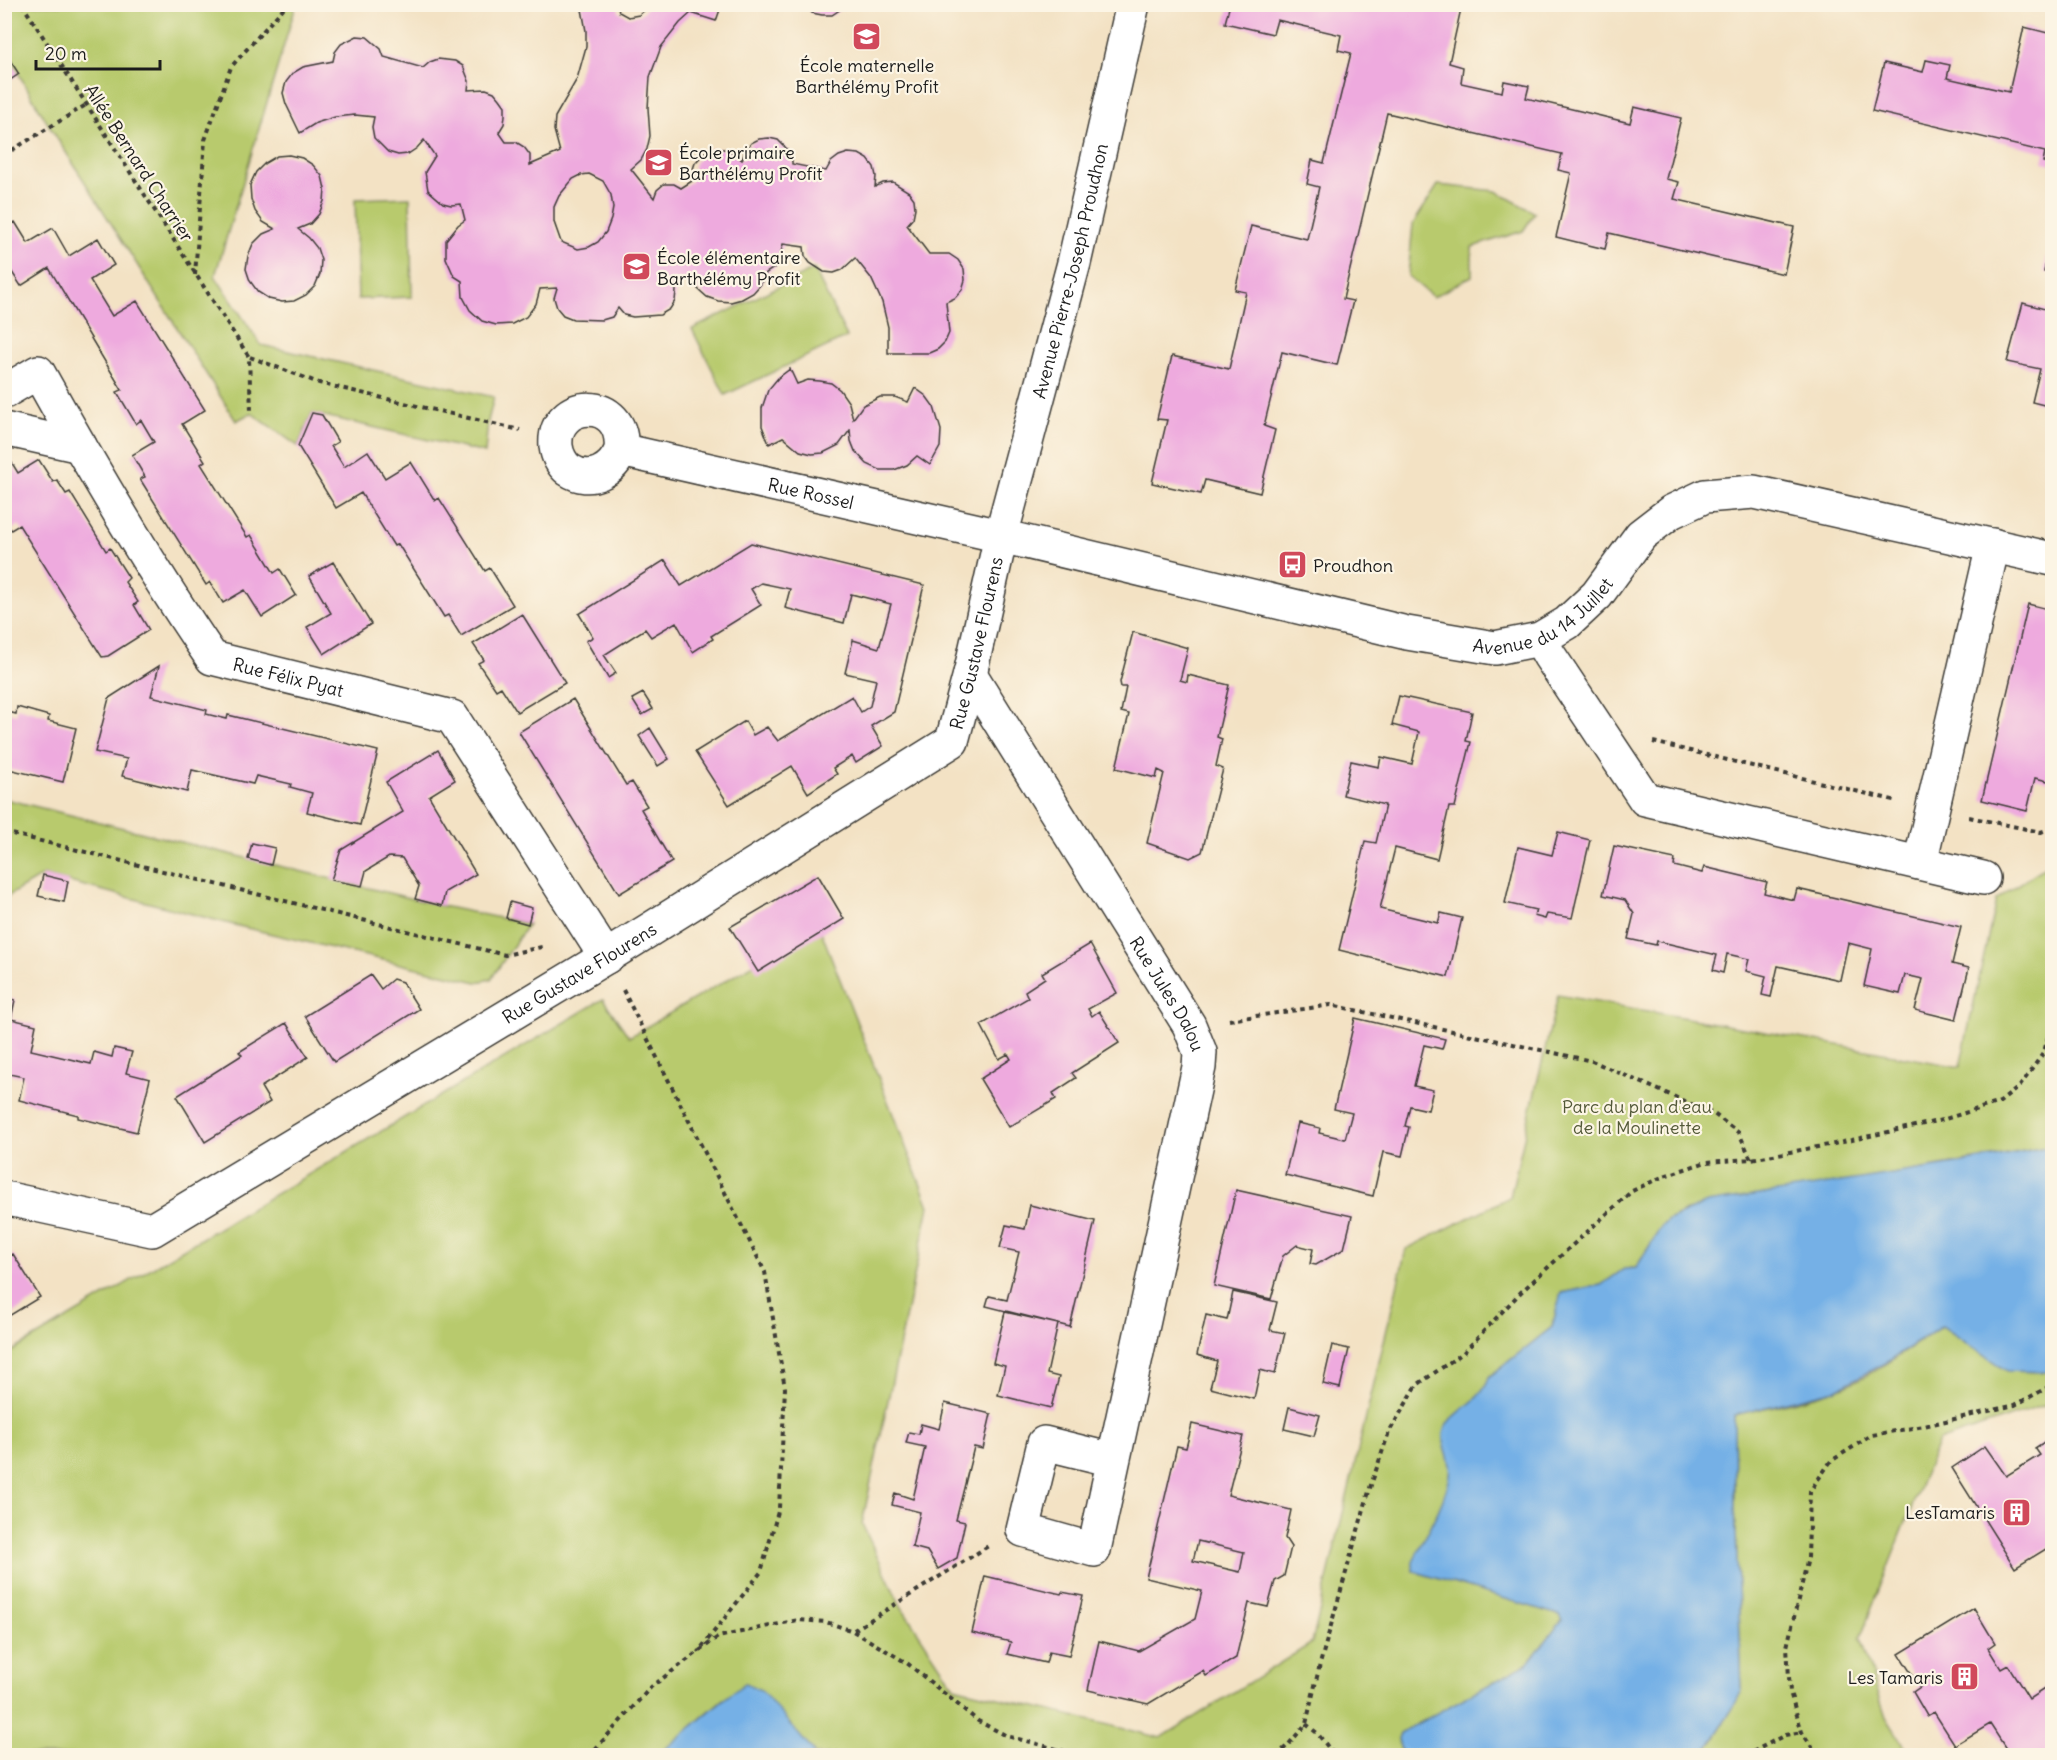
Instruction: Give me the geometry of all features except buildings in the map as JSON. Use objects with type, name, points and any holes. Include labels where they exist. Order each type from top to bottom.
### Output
[{"type":"street","name":"Avenue Pierre-Joseph Proudhon","points":[[1001,536],[1074,263],[1133,4]]},
{"type":"street","name":"Rue Félix Pyat","points":[[4,393],[38,372],[80,446],[189,625],[212,658],[452,717],[599,947]]},
{"type":"street","points":[[587,409],[597,410],[607,414],[615,421],[622,440],[621,450],[617,460],[602,473],[591,476],[579,474],[569,469],[561,461],[556,450],[556,439],[559,428],[566,418],[575,412],[587,409]]},
{"type":"street","points":[[4,429],[80,446]]},
{"type":"street","name":"Rue Rossel","points":[[621,450],[1001,536]]},
{"type":"street","name":"Avenue du 14 Juillet","points":[[1001,536],[1407,633],[1495,648],[1540,639],[1567,623],[1597,595],[1641,535],[1671,512],[1705,496],[1754,492],[2052,559]]},
{"type":"street","name":"Rue Gustave Flourens","points":[[4,1198],[152,1230],[599,947],[952,741],[970,674],[1001,536]]},
{"type":"street","points":[[1920,863],[1993,545]]},
{"type":"street","points":[[1540,639],[1645,799],[1983,878]]},
{"type":"street","name":"Rue Jules Dalou","points":[[970,674],[1190,1025],[1200,1052],[1199,1067],[1094,1550],[1023,1530]]},
{"type":"street","points":[[1023,1530],[1044,1443],[1113,1460]]},
{"type":"path","name":"Allée Bernard Charrier","points":[[22,4],[249,357]]},
{"type":"path","points":[[195,276],[206,140],[231,67],[287,4]]},
{"type":"path","points":[[4,155],[86,105]]},
{"type":"path","points":[[251,412],[249,357],[319,383],[556,439]]},
{"type":"path","points":[[1598,729],[1932,809],[2041,832],[2052,828]]},
{"type":"path","points":[[4,832],[504,955],[599,947],[765,1272],[785,1388],[779,1508],[761,1572],[698,1652]]},
{"type":"path","points":[[1276,1755],[1306,1724],[1320,1664],[1370,1488],[1389,1432],[1417,1385],[1463,1353],[1521,1292],[1632,1191],[1664,1176],[1706,1162],[1751,1159],[1834,1144],[1942,1120],[2000,1102],[2020,1086],[2044,1052],[2050,1029],[2052,985]]},
{"type":"path","points":[[1190,1025],[1331,1005],[1592,1061],[1714,1114],[1739,1133],[1751,1159]]},
{"type":"path","points":[[1818,1755],[1802,1732],[1790,1692],[1787,1647],[1808,1558],[1810,1491],[1831,1461],[1872,1435],[1924,1426],[2015,1405],[2052,1385]]},
{"type":"path","points":[[853,1630],[1000,1539],[1023,1530]]},
{"type":"path","points":[[589,1755],[651,1688],[718,1637],[798,1620],[826,1622],[853,1630],[907,1663],[978,1721],[1007,1736],[1083,1755]]},
{"type":"path","points":[[1306,1724],[1317,1732],[1335,1755]]},
{"type":"path","points":[[1745,1755],[1785,1735],[1802,1732]]},
{"type":"green space","points":[[5,5],[296,5],[215,276],[261,345],[494,397],[488,421],[485,453],[312,413],[298,446],[251,413],[236,421],[50,127],[5,51]]},
{"type":"green space","points":[[1438,185],[1496,191],[1535,213],[1523,231],[1472,247],[1472,276],[1433,297],[1408,276],[1413,224]]},
{"type":"green space","points":[[410,197],[412,297],[358,299],[355,199]]},
{"type":"green space","points":[[814,269],[847,337],[725,395],[692,329]]},
{"type":"green space","points":[[5,799],[442,906],[528,924],[491,979],[477,982],[234,925],[43,875],[5,898]]},
{"type":"green space","name":"Parc du plan d'eau de la Moulinette","points":[[2052,862],[2052,1146],[1686,1211],[1668,1220],[1661,1227],[1636,1268],[1624,1269],[1601,1285],[1561,1293],[1552,1327],[1489,1377],[1487,1387],[1444,1443],[1450,1463],[1450,1480],[1442,1506],[1413,1571],[1559,1615],[1562,1621],[1527,1664],[1400,1733],[1398,1739],[1402,1755],[814,1755],[776,1709],[723,1699],[658,1755],[5,1755],[4,1356],[603,999],[629,1037],[819,926],[929,1206],[862,1524],[901,1606],[954,1687],[1161,1738],[1312,1643],[1406,1249],[1510,1197],[1558,995],[1960,1067],[1996,900]]},
{"type":"green space","points":[[1942,1326],[2007,1371],[2052,1372],[2052,1403],[1938,1441],[1860,1638],[1886,1717],[1910,1755],[1703,1756],[1742,1689],[1734,1415],[1805,1399],[1847,1385],[1884,1365]]},
{"type":"water","points":[[2052,1146],[2052,1372],[2007,1371],[1942,1326],[1892,1359],[1835,1390],[1734,1415],[1742,1690],[1703,1755],[1402,1755],[1398,1739],[1400,1733],[1527,1664],[1562,1621],[1559,1615],[1413,1571],[1413,1561],[1448,1485],[1450,1463],[1444,1441],[1445,1430],[1454,1417],[1481,1393],[1489,1377],[1552,1327],[1561,1293],[1601,1285],[1624,1269],[1636,1268],[1661,1227],[1668,1220],[1707,1203],[1962,1163]]},
{"type":"water","points":[[745,1683],[761,1690],[814,1755],[658,1755],[724,1699]]},
{"type":"place","name":"École maternelle Barthélémy Profit","points":[[867,36]]},
{"type":"place","name":"École primaire Barthélémy Profit","points":[[658,162]]},
{"type":"place","name":"École élémentaire Barthélémy Profit","points":[[636,267]]},
{"type":"place","name":"Proudhon","points":[[1292,565]]},
{"type":"place","name":"LesTamaris","points":[[2016,1512]]},
{"type":"place","name":"Les Tamaris","points":[[1964,1677]]}]
